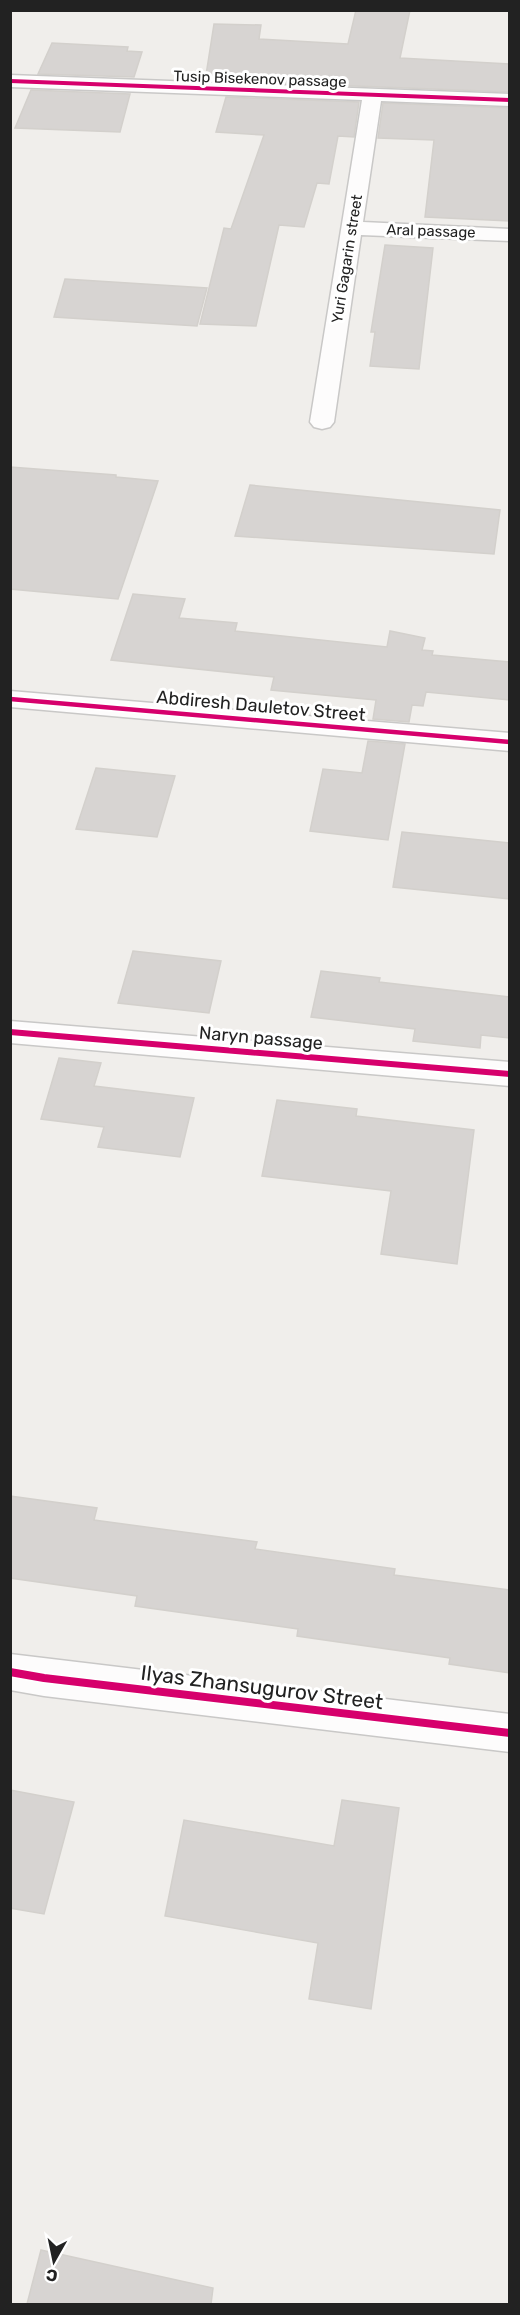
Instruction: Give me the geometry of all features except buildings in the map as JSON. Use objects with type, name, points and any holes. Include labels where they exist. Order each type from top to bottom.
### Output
[{"type":"street","name":"Tusip Bisekenov passage","points":[[10,81],[510,100]]},
{"type":"street","name":"Yuri Gagarin street","points":[[322,422],[372,96]]},
{"type":"street","name":"Aral passage","points":[[352,228],[510,235]]},
{"type":"street","name":"Abdiresh Dauletov Street","points":[[10,699],[510,742]]},
{"type":"street","name":"Naryn passage","points":[[10,1032],[510,1074]]},
{"type":"street","name":"Ilyas Zhansugurov Street","points":[[10,1672],[44,1678],[510,1733]]},
{"type":"cycle path","points":[[10,81],[510,100]]},
{"type":"cycle path","points":[[10,699],[510,742]]},
{"type":"cycle path","points":[[10,1032],[510,1074]]},
{"type":"cycle path","points":[[10,1672],[44,1678],[510,1733]]}]
